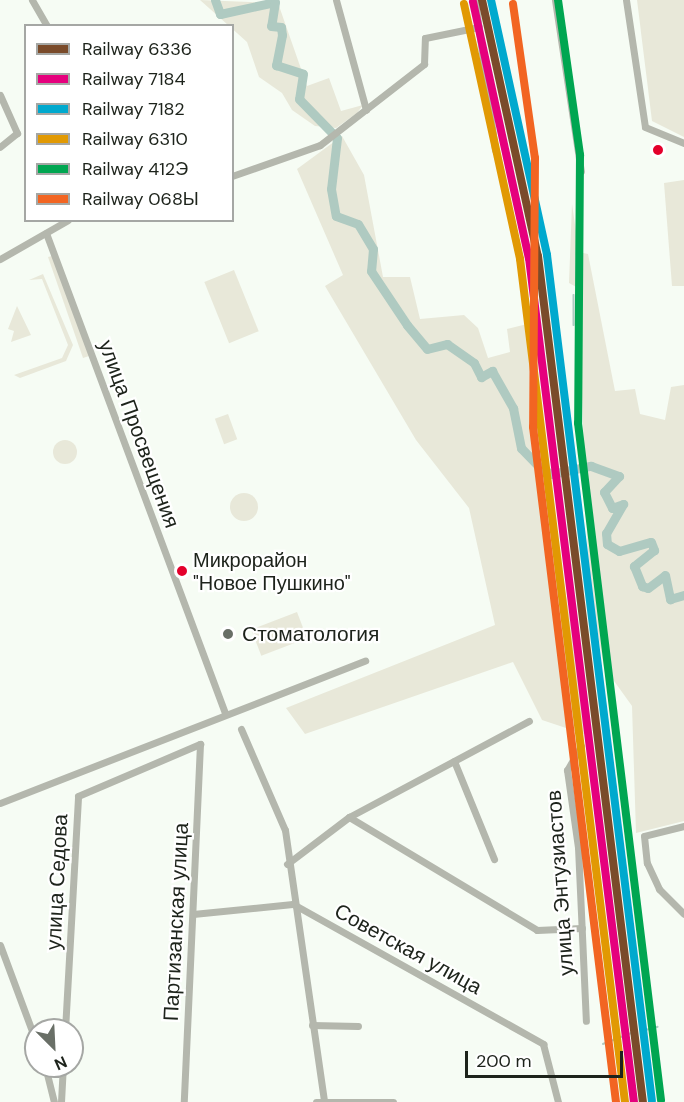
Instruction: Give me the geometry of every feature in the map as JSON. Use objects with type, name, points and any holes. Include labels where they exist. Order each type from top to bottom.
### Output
[{"type":"street","points":[[32,0],[46,24]]},
{"type":"street","points":[[336,0],[366,110]]},
{"type":"street","points":[[475,0],[495,150]]},
{"type":"street","points":[[555,0],[581,171]]},
{"type":"street","points":[[626,0],[645,127],[684,143]]},
{"type":"street","points":[[234,175],[328,139],[338,132],[424,64],[425,38],[479,27]]},
{"type":"street","points":[[0,95],[17,133],[0,147]]},
{"type":"street","points":[[0,259],[65,222]]},
{"type":"street","name":"улица Просвещения","points":[[46,233],[225,713]]},
{"type":"street","points":[[0,803],[225,713],[365,661]]},
{"type":"street","points":[[287,864],[350,817],[529,721]]},
{"type":"street","points":[[242,729],[285,830],[287,864],[312,1025],[321,1101],[393,1102]]},
{"type":"street","name":"Партизанская улица","points":[[184,1102],[200,744]]},
{"type":"street","name":"улица Седова","points":[[66,1018],[78,796],[200,744]]},
{"type":"street","name":"улица Энтузиастов","points":[[581,746],[567,770],[582,928],[586,1021]]},
{"type":"street","points":[[454,761],[494,859]]},
{"type":"street","points":[[350,817],[537,930],[582,928]]},
{"type":"street","points":[[684,826],[644,836],[646,863],[659,889],[684,914]]},
{"type":"street","points":[[193,915],[293,903]]},
{"type":"street","name":"Советская улица","points":[[293,903],[543,1044],[558,1102]]},
{"type":"street","points":[[0,945],[27,1018]]},
{"type":"street","points":[[312,1025],[358,1026]]},
{"type":"street","points":[[48,1078],[54,1102]]},
{"type":"street","points":[[61,1102],[62,1078]]},
{"type":"shaded area","points":[[200,0],[278,3],[307,86],[329,78],[341,111],[363,105],[357,113],[336,128],[315,126],[292,110],[282,93],[259,77],[247,42],[234,30],[234,24],[227,24]]},
{"type":"shaded area","points":[[637,0],[684,0],[684,137],[652,121]]},
{"type":"shaded area","points":[[342,136],[364,175],[383,277],[410,277],[420,319],[464,315],[478,328],[488,358],[510,352],[507,329],[527,324],[549,495],[590,736],[542,720],[513,662],[305,734],[286,708],[495,625],[469,508],[416,440],[325,286],[343,275],[297,169]]},
{"type":"shaded area","points":[[684,180],[684,286],[672,286],[664,183]]},
{"type":"shaded area","points":[[572,204],[579,252],[588,254],[615,391],[635,389],[640,414],[665,420],[671,387],[684,385],[684,821],[636,833],[632,706],[604,667],[589,587],[578,288],[569,283]]},
{"type":"shaded area","points":[[52,256],[89,356],[83,358],[48,257]]},
{"type":"shaded area","points":[[234,270],[259,331],[229,343],[204,282]]},
{"type":"shaded area","points":[[43,274],[73,345],[66,361],[20,378],[14,375],[62,358],[68,345],[42,279],[29,280]]},
{"type":"shaded area","points":[[17,306],[31,335],[11,342],[14,331],[8,329]]},
{"type":"shaded area","points":[[228,414],[237,439],[224,444],[215,419]]},
{"type":"shaded area","points":[[65,440],[74,443],[77,452],[74,461],[65,464],[56,461],[53,452],[56,443]]},
{"type":"shaded area","points":[[244,493],[254,497],[258,507],[254,517],[244,521],[234,517],[230,507],[234,497]]},
{"type":"shaded area","points":[[297,612],[307,638],[261,656],[251,630]]},
{"type":"waterway","points":[[215,0],[220,14],[275,2],[271,26],[281,27],[282,35],[276,65],[303,74],[299,99],[337,138],[331,189],[336,216],[358,224],[373,249],[371,271],[407,325],[427,349],[447,344],[474,363],[481,377],[492,371],[513,408],[521,448],[541,469],[552,474],[591,466],[619,476],[604,492],[612,508],[623,504],[606,533],[607,544],[619,551],[651,542],[654,550],[634,566],[642,586],[648,588],[665,575],[670,599],[684,595]]},
{"type":"waterway","points":[[574,295],[574,325]]},
{"type":"waterway","points":[[642,1031],[657,1027]]},
{"type":"waterway","points":[[603,1044],[631,1033]]},
{"type":"rail line","name":"6336","points":[[482,0],[538,256],[643,1102]]},
{"type":"rail line","name":"7182","points":[[491,0],[547,255],[652,1101]]},
{"type":"rail line","name":"412Э","points":[[558,0],[580,155],[578,423],[661,1100]]},
{"type":"rail line","name":"7184","points":[[473,2],[529,258],[634,1102]]},
{"type":"rail line","name":"6310","points":[[464,4],[520,259],[625,1102]]},
{"type":"rail line","name":"068Ы","points":[[513,4],[535,158],[533,427],[616,1102]]},
{"type":"place","name":"Микрорайон \"Новое Пушкино\"","points":[[182,571]]},
{"type":"place","name":"Стоматология","points":[[228,634]]}]
